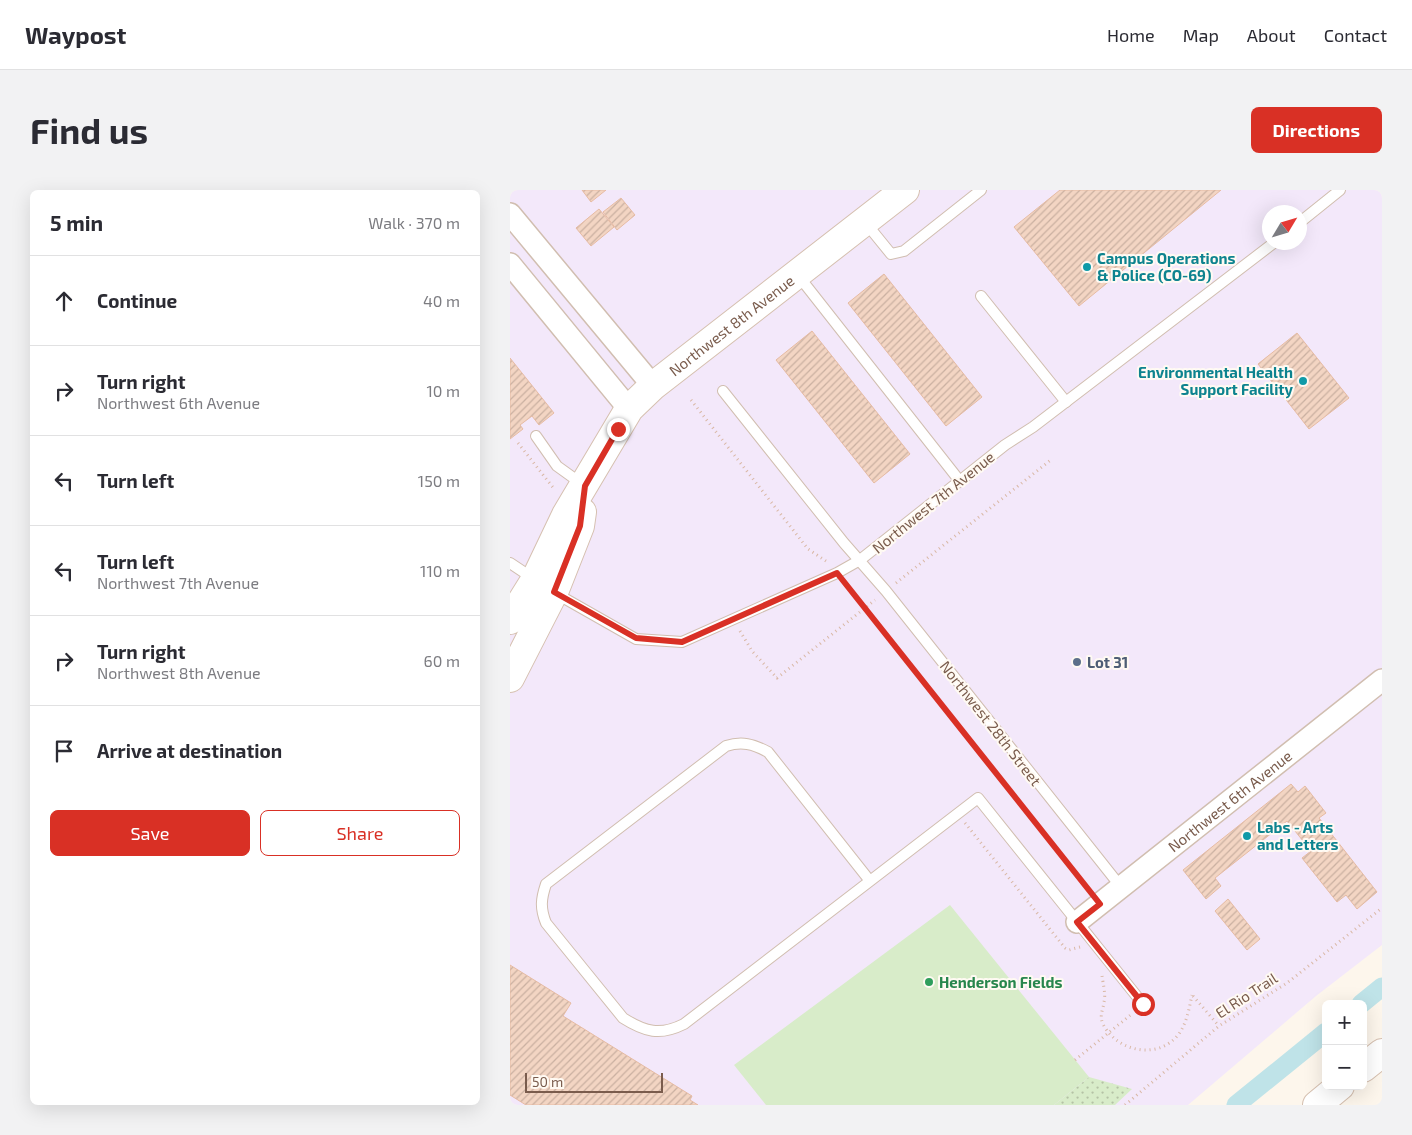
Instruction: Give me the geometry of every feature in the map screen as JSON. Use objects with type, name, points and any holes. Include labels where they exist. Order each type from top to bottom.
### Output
[{"type":"street","name":"Northwest 8th Avenue","points":[[510,678],[521,660],[566,514],[585,486],[629,409],[653,386],[904,190]]},
{"type":"street","points":[[510,214],[653,386]]},
{"type":"street","points":[[510,264],[629,409]]},
{"type":"street","name":"Northwest 8th Avenue","points":[[510,620],[544,586]]},
{"type":"street","name":"Northwest 6th Avenue","points":[[1077,922],[1382,680]]},
{"type":"street","points":[[1367,1065],[1382,1053]]},
{"type":"street","points":[[1317,1105],[1335,1090]]},
{"type":"lane","points":[[864,221],[890,254],[896,255],[904,251],[981,190]]},
{"type":"lane","points":[[1307,217],[1340,190]]},
{"type":"lane","name":"Northwest 7th Avenue","points":[[510,563],[544,586],[636,638],[682,642],[837,573],[860,560],[959,480],[1066,402],[1265,250]]},
{"type":"lane","points":[[796,273],[959,480]]},
{"type":"lane","points":[[981,296],[1066,402]]},
{"type":"lane","name":"Northwest 28th Street","points":[[723,391],[1121,887]]},
{"type":"lane","points":[[536,436],[557,466],[567,475],[585,486]]},
{"type":"lane","points":[[870,881],[768,752],[756,746],[734,744],[726,746],[546,884],[541,909],[546,923],[623,1018],[636,1026],[668,1032],[684,1024],[978,798],[1143,1004]]},
{"type":"path","points":[[691,400],[808,549],[823,558],[837,573],[1100,904]]},
{"type":"path","points":[[518,443],[558,494]]},
{"type":"path","points":[[964,823],[1065,948],[1069,950],[1081,947]]},
{"type":"path","name":"El Rio Trail","points":[[1125,1105],[1218,1026],[1287,982],[1382,908]]},
{"type":"path","points":[[1192,995],[1218,1026]]},
{"type":"path","points":[[1075,1060],[1143,1004]]},
{"type":"shaded area","points":[[510,190],[1382,190],[1382,945],[1316,996],[1188,1105],[510,1105]]},
{"type":"green space","name":"Henderson Fields","points":[[950,905],[1089,1077],[1054,1105],[766,1105],[734,1065]]},
{"type":"green space","points":[[1089,1077],[1132,1089],[1115,1105],[1054,1105]]},
{"type":"building","points":[[582,190],[606,190],[591,202]]},
{"type":"building","name":"Campus Operations & Police (CO-69)","points":[[1060,190],[1221,190],[1079,306],[1014,227]]},
{"type":"building","points":[[621,198],[635,215],[617,230],[603,212]]},
{"type":"building","points":[[599,209],[614,227],[591,246],[576,228]]},
{"type":"building","points":[[884,274],[982,397],[946,426],[848,303]]},
{"type":"building","points":[[812,331],[910,454],[874,483],[776,360]]},
{"type":"building","name":"Environmental Health Support Facility","points":[[1297,333],[1349,398],[1309,429],[1258,364]]},
{"type":"building","points":[[510,358],[554,413],[539,425],[532,416],[520,425],[523,429],[510,439]]},
{"type":"building","name":"Labs - Arts and Letters","points":[[1291,784],[1298,792],[1305,786],[1326,813],[1319,818],[1377,892],[1357,909],[1346,895],[1337,902],[1302,858],[1311,851],[1287,821],[1215,878],[1221,886],[1206,899],[1183,870]]},
{"type":"building","points":[[1228,899],[1260,939],[1247,950],[1215,911]]},
{"type":"building","points":[[510,965],[571,1003],[563,1016],[692,1096],[690,1100],[698,1105],[526,1105],[510,1095]]},
{"type":"waterway","points":[[1366,1000],[1382,987]]},
{"type":"waterway","points":[[1236,1105],[1322,1035]]},
{"type":"place","name":"Campus Operations & Police (CO-69)","points":[[1087,267]]},
{"type":"place","name":"Environmental Health Support Facility","points":[[1303,381]]},
{"type":"place","name":"Lot 31","points":[[1077,662]]},
{"type":"place","name":"Labs - Arts and Letters","points":[[1247,836]]},
{"type":"place","name":"Henderson Fields","points":[[929,982]]},
{"type":"route","points":[[618,429],[585,486],[580,526],[554,592],[636,638],[682,642],[837,573],[1100,904],[1077,922],[1143,1004]]}]
